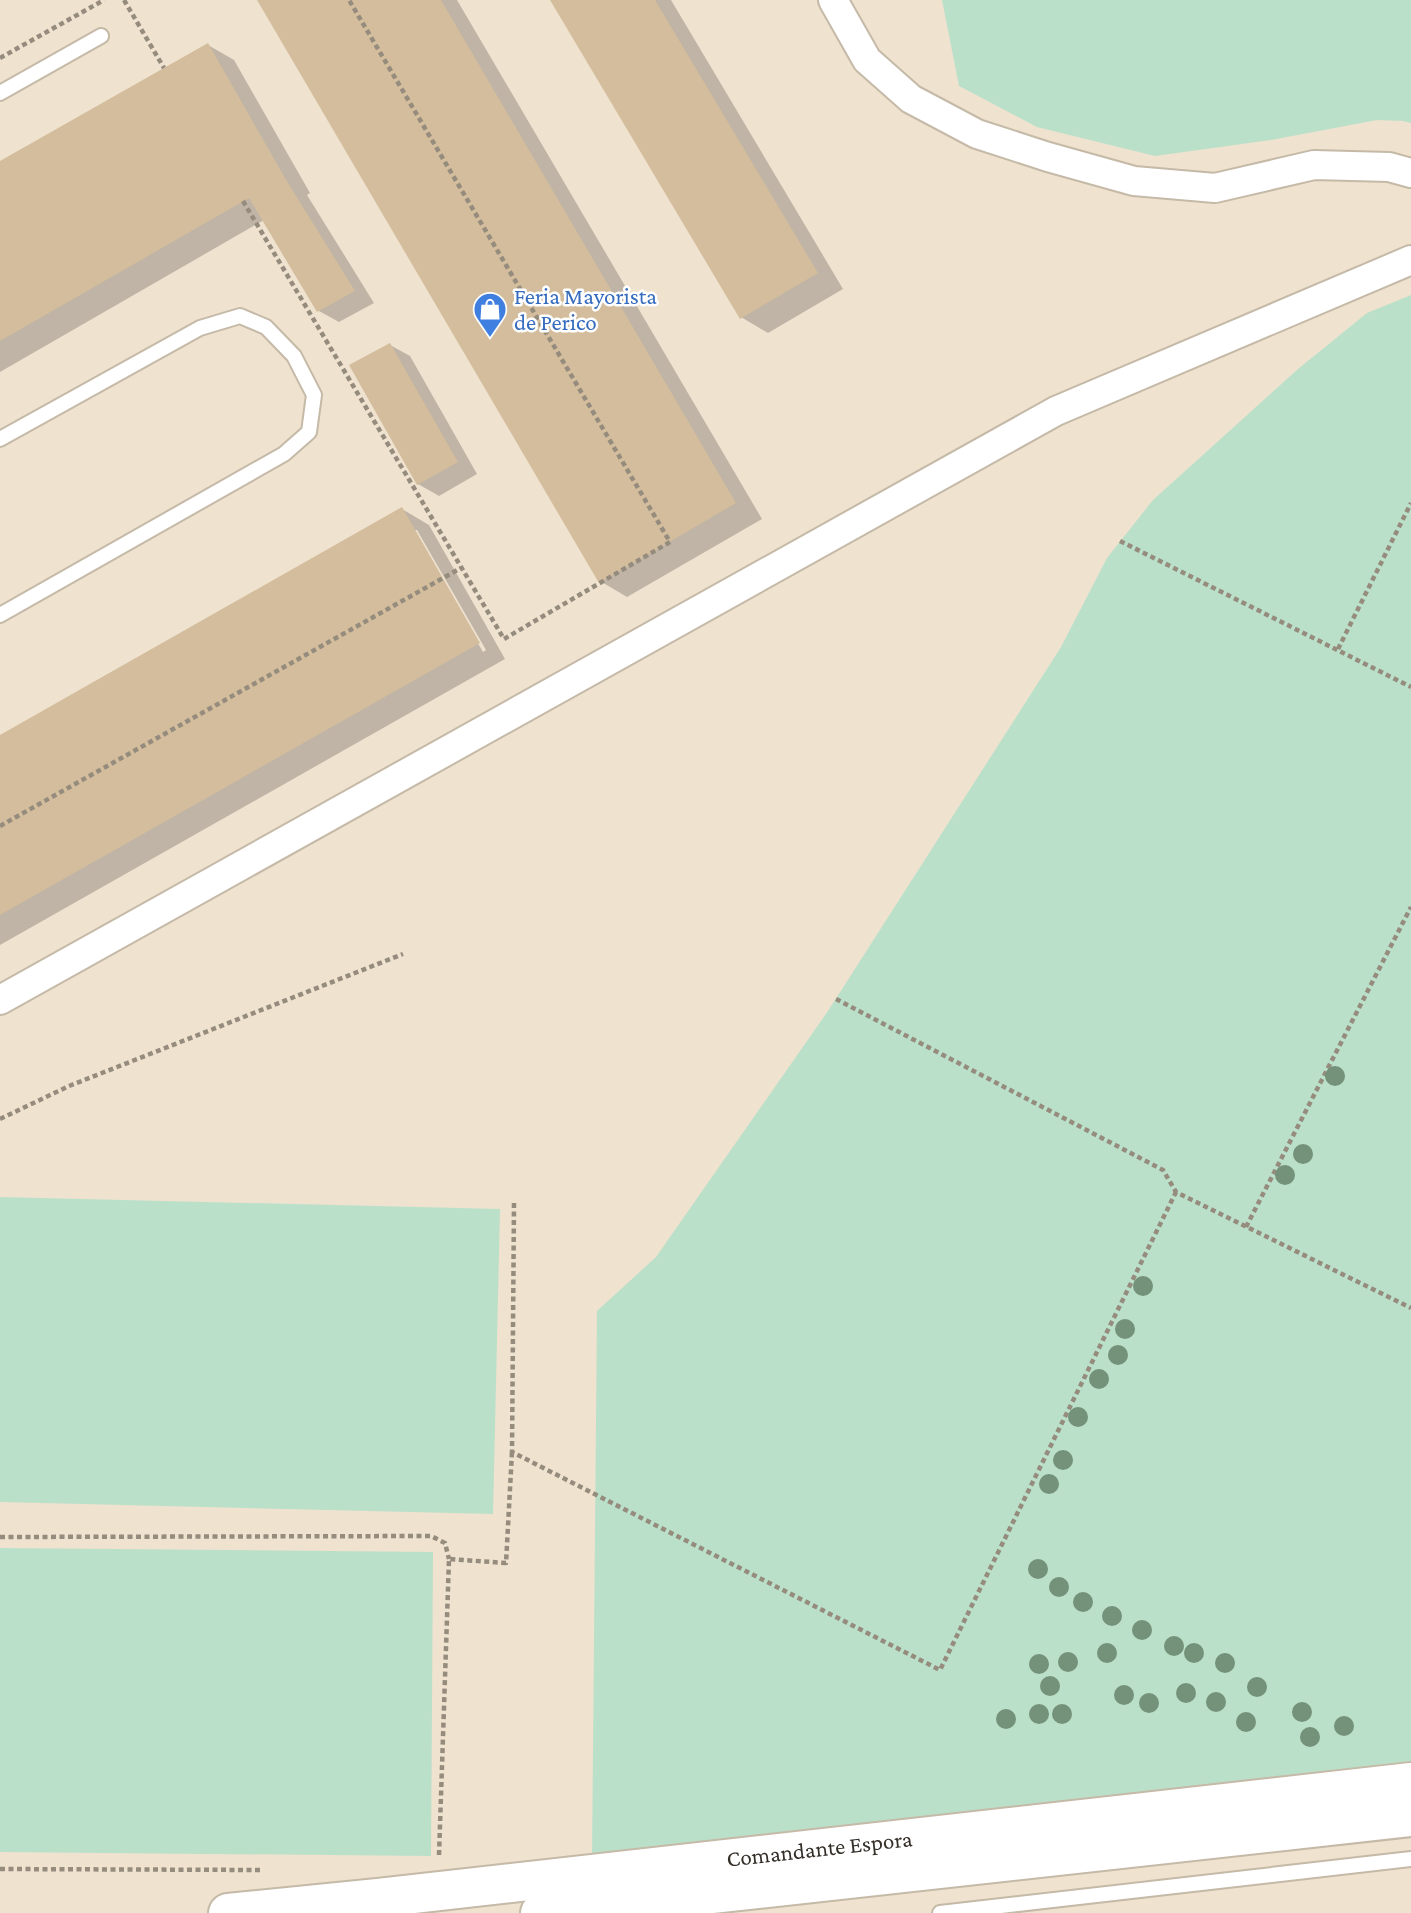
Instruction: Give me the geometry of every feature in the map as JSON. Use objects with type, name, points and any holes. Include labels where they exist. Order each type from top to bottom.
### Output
[{"type":"main road","name":"Comandante Espora","points":[[228,1913],[1411,1782]]},
{"type":"main road","name":"Comandante Espora","points":[[540,1913],[1411,1817]]},
{"type":"street","points":[[833,0],[867,60],[911,99],[977,134],[1048,157],[1134,181],[1215,188],[1314,165],[1390,167],[1411,173]]},
{"type":"street","points":[[0,1000],[1056,411],[1411,260]]},
{"type":"lane","points":[[0,93],[101,36]]},
{"type":"lane","points":[[0,439],[200,328],[240,316],[266,327],[293,356],[314,395],[309,432],[284,454],[0,615]]},
{"type":"lane","points":[[940,1913],[1411,1859]]},
{"type":"path","points":[[0,58],[104,0]]},
{"type":"path","points":[[124,0],[164,68]]},
{"type":"path","points":[[243,201],[503,639],[670,542],[349,0]]},
{"type":"path","points":[[1338,649],[1411,503]]},
{"type":"path","points":[[1120,541],[1411,687]]},
{"type":"path","points":[[0,826],[461,568]]},
{"type":"path","points":[[1246,1227],[1411,907]]},
{"type":"path","points":[[0,1119],[82,1081],[403,954]]},
{"type":"path","points":[[836,999],[1163,1170],[1176,1192],[1411,1308]]},
{"type":"path","points":[[512,1452],[940,1670],[1176,1192]]},
{"type":"path","points":[[449,1559],[506,1563],[512,1452],[514,1203]]},
{"type":"path","points":[[0,1537],[431,1536],[445,1543],[449,1559],[439,1857]]},
{"type":"path","points":[[0,1869],[274,1870]]},
{"type":"green space","points":[[942,0],[1411,0],[1411,123],[1377,120],[1271,140],[1155,156],[1037,127],[959,86]]},
{"type":"green space","points":[[1411,295],[1411,1767],[592,1858],[597,1311],[656,1257],[828,1011],[1061,647],[1107,558],[1153,500],[1298,369],[1367,313]]},
{"type":"green space","points":[[0,1197],[500,1209],[493,1514],[0,1502]]},
{"type":"green space","points":[[0,1548],[433,1552],[431,1856],[0,1852]]},
{"type":"building","points":[[257,0],[441,0],[736,503],[599,583]]},
{"type":"building","points":[[550,0],[655,0],[818,273],[740,319]]},
{"type":"building","points":[[208,43],[285,178],[355,291],[317,312],[249,198],[0,341],[0,161]]},
{"type":"building","points":[[390,343],[458,462],[417,485],[349,365]]},
{"type":"building","points":[[402,507],[480,643],[0,915],[0,735]]},
{"type":"place","name":"Feria Mayorista de Perico","points":[[490,339]]}]
